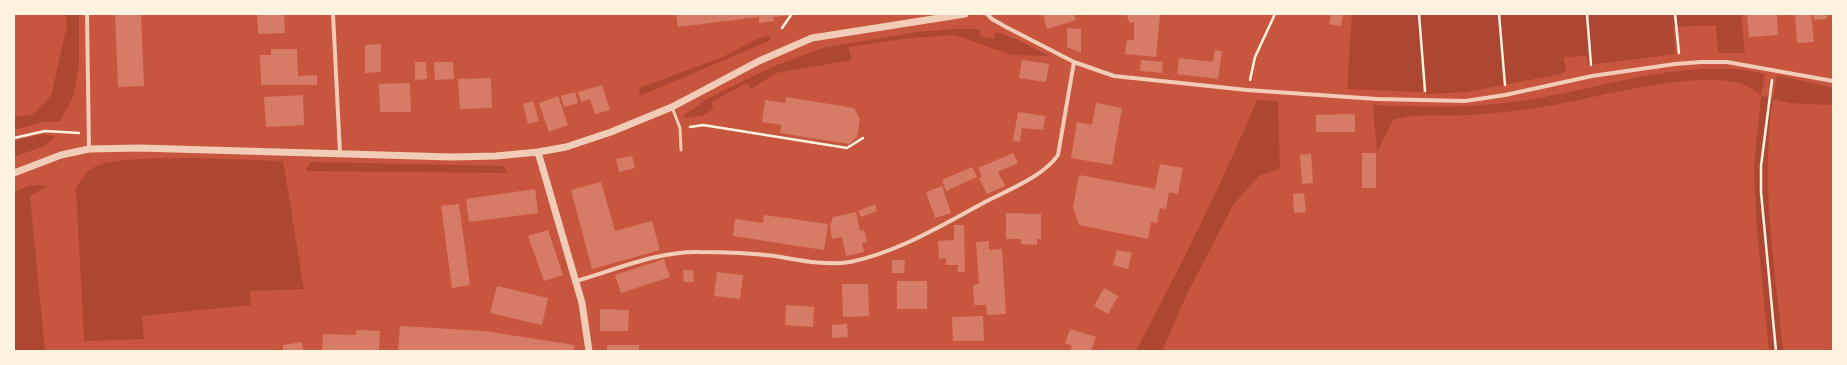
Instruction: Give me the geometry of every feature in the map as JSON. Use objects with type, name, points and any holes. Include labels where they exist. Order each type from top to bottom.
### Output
[{"type":"street","points":[[87,14],[89,149]]},
{"type":"street","points":[[333,14],[340,153]]},
{"type":"street","points":[[14,173],[61,155],[89,149],[139,148],[467,157],[538,152],[591,140],[672,107],[759,61],[812,38],[965,14]]},
{"type":"street","points":[[987,14],[992,19],[1006,27],[1074,62],[1114,76],[1247,90],[1340,97],[1426,101],[1465,101],[1505,95],[1592,76],[1681,63],[1727,62],[1774,69],[1833,81]]},
{"type":"street","points":[[576,281],[662,256],[697,252],[758,254],[827,263],[848,262],[875,256],[893,249],[967,213],[1013,188],[1055,160],[1058,155],[1074,62]]},
{"type":"street","points":[[538,152],[582,304],[589,351]]},
{"type":"lane","points":[[672,107],[680,128],[681,150]]},
{"type":"path","points":[[1247,90],[1253,72],[1255,57],[1275,14]]},
{"type":"path","points":[[1419,14],[1426,101]]},
{"type":"path","points":[[1499,14],[1505,95]]},
{"type":"path","points":[[1587,14],[1592,76]]},
{"type":"path","points":[[1675,14],[1681,63]]},
{"type":"path","points":[[782,28],[791,15]]},
{"type":"path","points":[[1774,69],[1761,166],[1761,192],[1776,351]]},
{"type":"path","points":[[680,128],[703,125],[847,148],[863,138]]},
{"type":"path","points":[[14,138],[44,131],[88,133]]},
{"type":"shaded area","points":[[66,14],[79,14],[79,66],[73,97],[60,121],[42,122],[14,130],[14,117],[32,115],[51,96],[67,25]]},
{"type":"shaded area","points":[[1352,14],[1741,14],[1745,53],[1718,53],[1716,25],[1673,27],[1676,54],[1588,65],[1586,56],[1564,57],[1566,71],[1561,74],[1467,92],[1427,94],[1427,90],[1422,90],[1422,92],[1347,89]]},
{"type":"shaded area","points":[[955,29],[980,29],[980,36],[994,39],[996,32],[1016,39],[1049,56],[1011,55],[955,35],[911,38],[848,47],[852,60],[776,73],[751,89],[747,83],[711,102],[714,108],[704,115],[685,118],[684,115],[709,98],[772,67],[822,48],[918,32]]},
{"type":"shaded area","points":[[769,35],[771,40],[640,96],[639,88],[723,57],[757,39]]},
{"type":"shaded area","points":[[1703,69],[1739,69],[1765,74],[1761,96],[1751,88],[1740,83],[1704,80],[1658,84],[1522,110],[1488,114],[1412,116],[1393,120],[1377,152],[1373,105],[1447,106],[1503,103],[1544,97],[1657,74]]},
{"type":"shaded area","points":[[1777,75],[1833,88],[1833,105],[1789,103],[1773,99],[1769,130],[1768,194],[1783,351],[1769,351],[1757,231],[1754,166],[1761,96],[1773,98]]},
{"type":"shaded area","points":[[1257,100],[1278,101],[1280,168],[1259,176],[1233,205],[1187,294],[1162,351],[1136,351],[1199,227]]},
{"type":"shaded area","points":[[44,134],[55,137],[44,146],[14,157],[14,141]]},
{"type":"shaded area","points":[[156,158],[283,161],[304,289],[250,291],[251,305],[142,316],[144,339],[84,341],[76,188],[82,178],[91,169],[112,162]]},
{"type":"shaded area","points":[[310,162],[504,166],[508,173],[306,171]]},
{"type":"shaded area","points":[[28,186],[48,186],[30,196],[45,351],[14,351],[14,192]]},
{"type":"building","points":[[115,14],[141,14],[144,86],[118,87]]},
{"type":"building","points":[[257,14],[284,14],[285,33],[258,34]]},
{"type":"building","points":[[676,14],[793,15],[773,17],[774,21],[759,23],[759,17],[678,27]]},
{"type":"building","points":[[1043,14],[1074,14],[1076,20],[1047,29]]},
{"type":"building","points":[[1126,14],[1160,14],[1156,57],[1125,54],[1127,40],[1134,40],[1134,22],[1130,23]]},
{"type":"building","points":[[1331,14],[1343,14],[1341,26],[1329,24]]},
{"type":"building","points":[[1747,14],[1777,14],[1778,35],[1749,37]]},
{"type":"building","points":[[1795,14],[1811,14],[1814,42],[1797,43]]},
{"type":"building","points":[[1813,14],[1827,14],[1827,19],[1814,20]]},
{"type":"building","points":[[1067,28],[1081,29],[1081,53],[1067,47]]},
{"type":"building","points":[[381,44],[381,72],[365,73],[365,45]]},
{"type":"building","points":[[271,49],[297,49],[298,76],[317,75],[317,85],[261,85],[260,55],[271,55]]},
{"type":"building","points":[[1215,50],[1222,51],[1218,79],[1177,74],[1179,58],[1213,62]]},
{"type":"building","points":[[1022,60],[1049,64],[1046,82],[1019,78]]},
{"type":"building","points":[[1141,60],[1163,62],[1162,73],[1140,71]]},
{"type":"building","points":[[415,62],[426,62],[427,79],[415,80]]},
{"type":"building","points":[[434,62],[453,62],[454,79],[435,80]]},
{"type":"building","points":[[491,78],[492,108],[460,109],[458,79]]},
{"type":"building","points":[[410,83],[411,112],[380,112],[379,84]]},
{"type":"building","points":[[602,85],[610,110],[595,114],[590,99],[581,102],[578,92]]},
{"type":"building","points":[[575,92],[578,103],[564,107],[561,96]]},
{"type":"building","points":[[303,95],[304,125],[266,127],[264,97]]},
{"type":"building","points":[[558,96],[568,125],[549,132],[539,103]]},
{"type":"building","points":[[786,97],[854,108],[860,119],[857,137],[849,144],[780,133],[781,125],[762,122],[765,100],[785,103]]},
{"type":"building","points":[[533,101],[539,121],[528,124],[523,104]]},
{"type":"building","points":[[1096,103],[1122,108],[1112,165],[1071,158],[1077,122],[1092,125]]},
{"type":"building","points":[[1018,112],[1045,116],[1043,130],[1022,128],[1020,142],[1013,141]]},
{"type":"building","points":[[1355,114],[1355,132],[1316,132],[1316,115]]},
{"type":"building","points":[[1013,153],[1018,163],[998,172],[1005,186],[987,194],[979,178],[982,177],[978,168]]},
{"type":"building","points":[[1362,153],[1376,153],[1376,188],[1362,188]]},
{"type":"building","points":[[1311,154],[1313,183],[1302,184],[1300,155]]},
{"type":"building","points":[[632,156],[635,168],[619,172],[616,159]]},
{"type":"building","points":[[1160,164],[1183,168],[1178,194],[1169,192],[1166,209],[1160,208],[1157,223],[1151,222],[1148,239],[1079,225],[1073,207],[1079,175],[1155,189]]},
{"type":"building","points":[[972,167],[977,177],[946,191],[942,180]]},
{"type":"building","points":[[601,182],[615,231],[652,221],[660,250],[592,269],[571,190]]},
{"type":"building","points":[[942,186],[951,213],[935,218],[926,192]]},
{"type":"building","points":[[535,189],[538,213],[469,222],[466,199]]},
{"type":"building","points":[[1304,193],[1306,212],[1294,213],[1293,194]]},
{"type":"building","points":[[459,204],[470,285],[452,288],[441,206]]},
{"type":"building","points":[[875,204],[877,211],[861,217],[858,211]]},
{"type":"building","points":[[856,212],[860,231],[864,230],[867,242],[862,243],[864,252],[846,256],[842,237],[832,239],[830,226],[833,217]]},
{"type":"building","points":[[1006,213],[1041,214],[1041,239],[1037,239],[1037,245],[1021,244],[1021,239],[1006,239]]},
{"type":"building","points":[[764,215],[828,224],[824,250],[733,236],[735,219],[763,223]]},
{"type":"building","points":[[954,225],[964,225],[965,272],[958,272],[958,265],[946,265],[946,258],[939,259],[938,241],[954,240]]},
{"type":"building","points":[[548,230],[563,275],[544,281],[528,236]]},
{"type":"building","points":[[989,241],[989,250],[1002,249],[1006,314],[987,315],[986,305],[974,305],[973,285],[979,284],[976,242]]},
{"type":"building","points":[[1117,250],[1132,253],[1128,269],[1113,265]]},
{"type":"building","points":[[664,259],[670,277],[621,293],[615,275]]},
{"type":"building","points":[[892,260],[905,260],[904,273],[892,273]]},
{"type":"building","points":[[683,270],[693,270],[694,282],[684,282]]},
{"type":"building","points":[[717,272],[743,275],[740,299],[714,296]]},
{"type":"building","points":[[897,281],[927,281],[927,309],[897,309]]},
{"type":"building","points":[[842,284],[868,284],[869,316],[843,317]]},
{"type":"building","points":[[497,286],[548,298],[542,325],[490,313]]},
{"type":"building","points":[[1104,288],[1118,296],[1108,314],[1094,306]]},
{"type":"building","points":[[786,305],[814,307],[813,327],[785,325]]},
{"type":"building","points":[[600,309],[629,310],[628,331],[600,331]]},
{"type":"building","points":[[983,316],[984,341],[953,341],[952,317]]},
{"type":"building","points":[[847,324],[848,337],[832,338],[832,325]]},
{"type":"building","points":[[400,326],[484,331],[575,345],[574,351],[398,351]]},
{"type":"building","points":[[1070,329],[1096,337],[1091,351],[1070,351],[1072,346],[1065,343]]},
{"type":"building","points":[[356,330],[380,331],[379,351],[322,351],[323,334],[356,335]]},
{"type":"building","points":[[302,342],[303,351],[283,351],[283,345]]},
{"type":"building","points":[[607,345],[639,345],[639,351],[607,351]]}]
